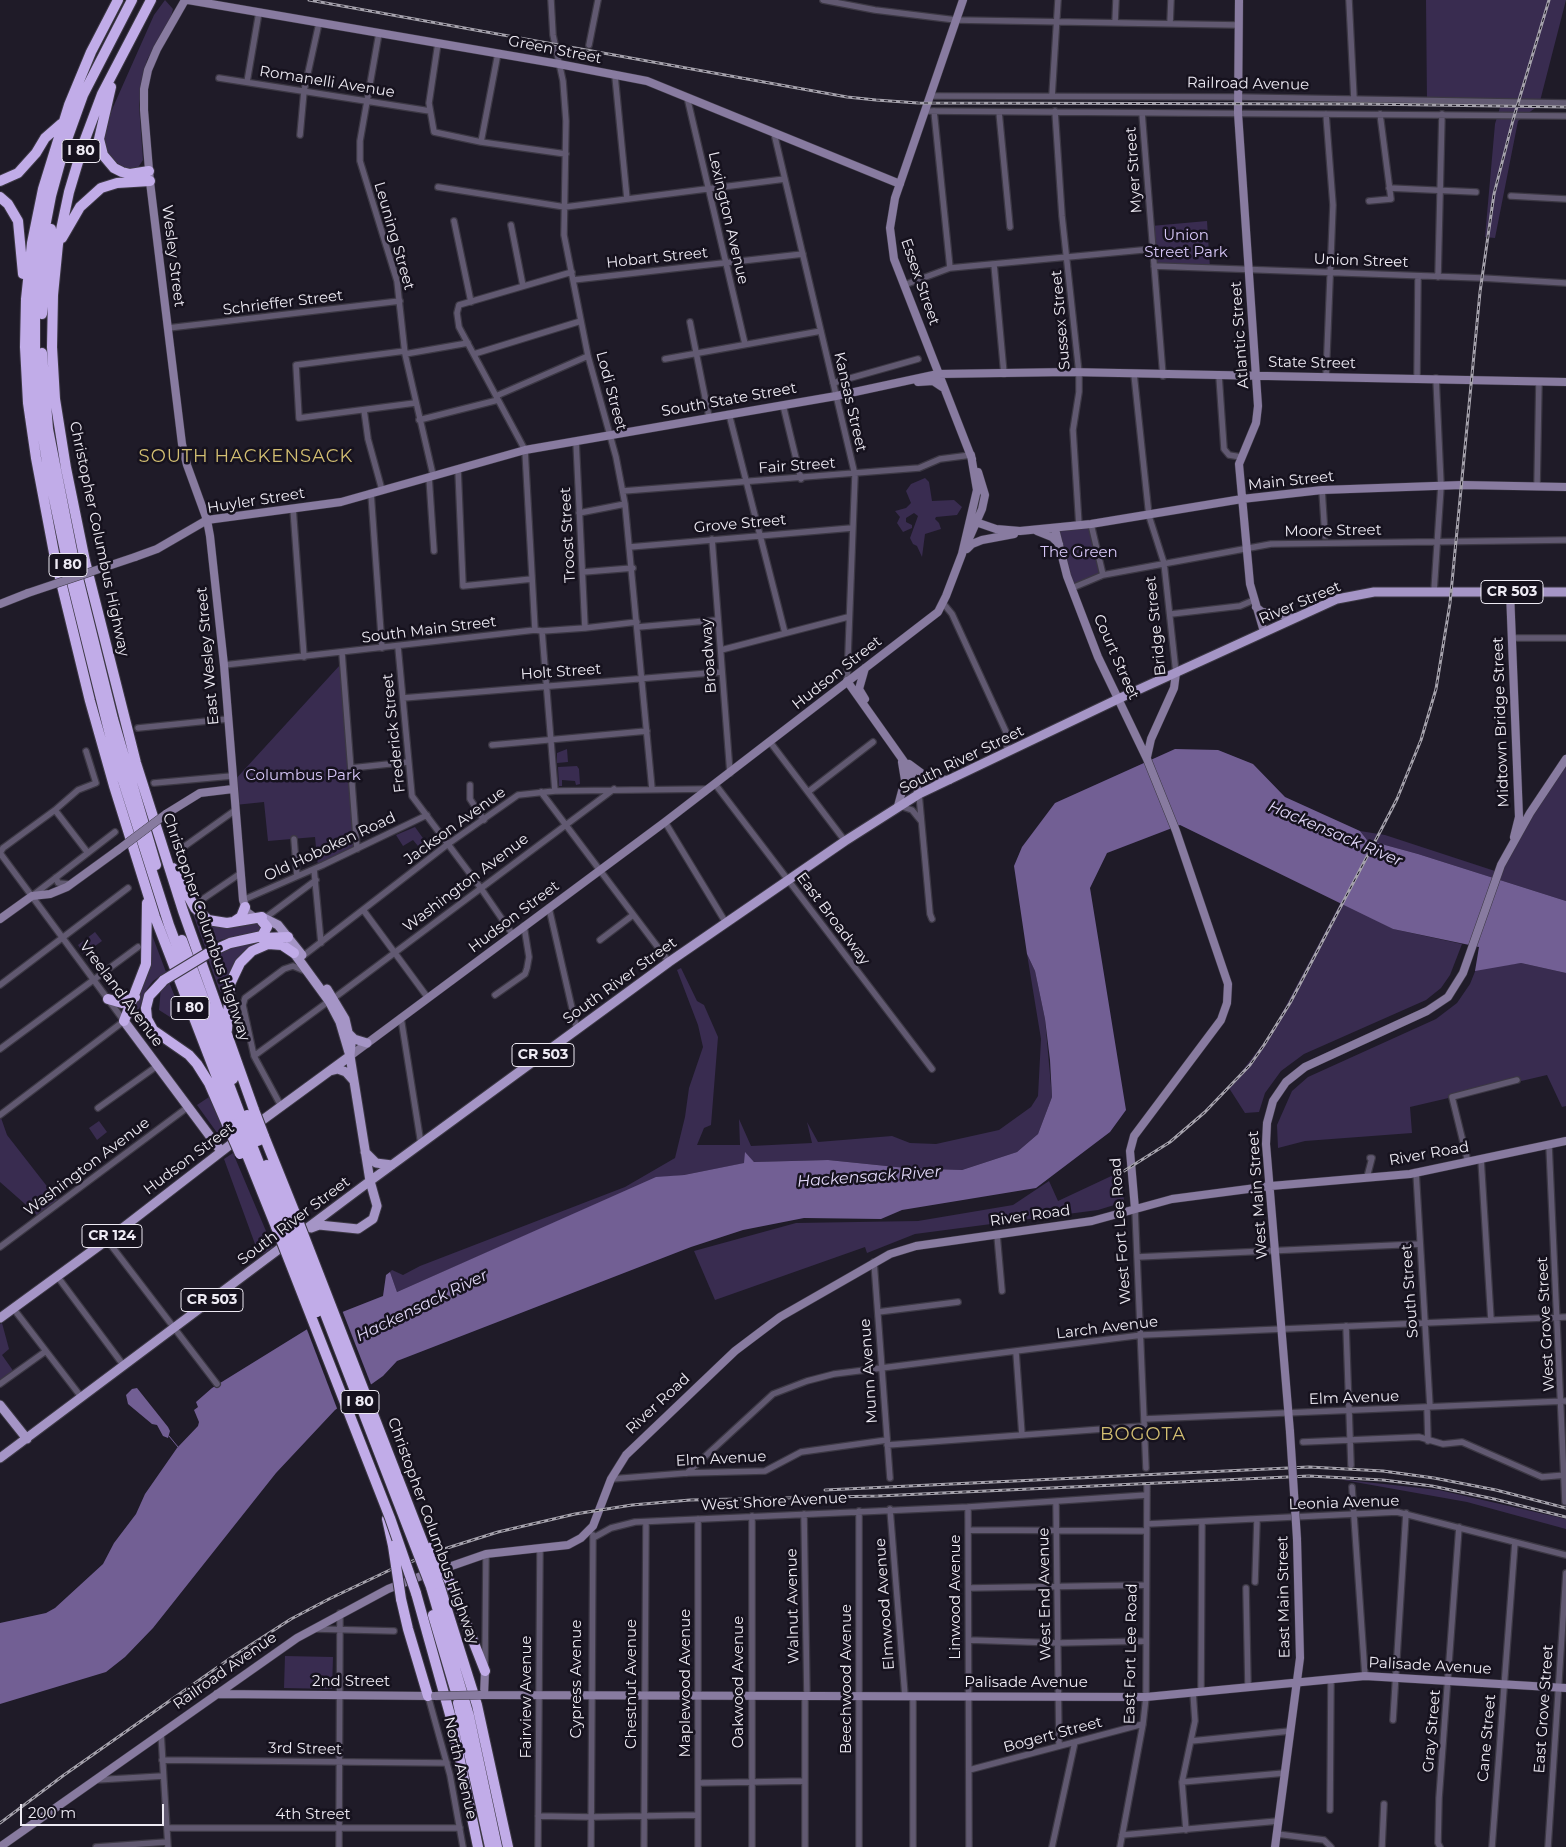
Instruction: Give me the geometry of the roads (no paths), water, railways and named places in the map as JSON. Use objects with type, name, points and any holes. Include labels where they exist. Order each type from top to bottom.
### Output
[{"type":"highway","name":"Christopher Columbus Highway","points":[[118,0],[88,60],[62,123],[36,220],[25,308],[25,363],[29,411],[54,553],[96,724],[147,892],[252,1145],[405,1495],[471,1724],[497,1847]]},
{"type":"highway","name":"Christopher Columbus Highway","points":[[139,2],[117,62],[95,110],[69,192],[58,244],[53,295],[52,347],[55,399],[63,450],[101,629],[136,762],[161,845],[226,1035],[242,1119]]},
{"type":"highway","name":"Christopher Columbus Highway","points":[[139,2],[109,56],[87,104],[70,152],[56,203],[47,255],[42,307],[44,394],[53,454],[73,558],[122,753],[174,920],[242,1119]]},
{"type":"highway","points":[[117,62],[101,125],[100,147],[107,162],[114,168],[130,174],[150,176]]},
{"type":"highway","points":[[0,181],[18,172],[36,152],[45,138],[62,123]]},
{"type":"highway","points":[[58,244],[80,207],[94,192],[108,185],[150,176]]},
{"type":"highway","points":[[0,197],[8,204],[18,221],[25,308]]},
{"type":"highway","points":[[161,845],[195,908],[208,920],[234,922],[260,918],[266,925],[266,932],[262,936],[253,939]]},
{"type":"highway","points":[[124,1021],[135,997],[147,957],[147,892]]},
{"type":"highway","points":[[234,922],[241,917],[244,903]]},
{"type":"highway","points":[[252,1145],[242,1119],[209,1083],[189,1055],[153,1030],[146,1008],[149,996],[164,980],[210,952],[230,942],[285,936]]},
{"type":"highway","points":[[226,1035],[230,984],[240,962],[252,951],[268,944],[282,945],[298,955]]},
{"type":"highway","points":[[108,999],[122,1003],[135,997]]},
{"type":"highway","name":"Christopher Columbus Highway","points":[[252,1145],[254,1173],[285,1220],[475,1696],[508,1847]]},
{"type":"highway","name":"Christopher Columbus Highway","points":[[285,1220],[383,1501],[432,1587],[490,1847]]},
{"type":"highway","points":[[383,1501],[408,1629],[431,1696]]},
{"type":"highway","points":[[432,1587],[485,1671]]},
{"type":"highway","name":"Christopher Columbus Highway","points":[[432,1587],[450,1714],[478,1847]]},
{"type":"main road","name":"Green Street","points":[[187,0],[647,81],[900,184]]},
{"type":"main road","name":"Wesley Street","points":[[187,0],[156,52],[146,79],[143,99],[150,176],[184,455],[207,520]]},
{"type":"main road","name":"Essex Street","points":[[963,0],[892,208],[890,232],[892,249],[904,285],[984,487],[985,495],[976,519]]},
{"type":"main road","name":"Atlantic Street","points":[[1239,0],[1238,113],[1258,415],[1239,464],[1246,549],[1254,602],[1264,632]]},
{"type":"main road","name":"State Street","points":[[938,374],[1079,372],[1163,376],[1436,378],[1566,382]]},
{"type":"main road","name":"South State Street","points":[[525,450],[836,396],[938,374]]},
{"type":"main road","points":[[907,380],[935,382],[944,390]]},
{"type":"main road","name":"Huyler Street","points":[[0,604],[157,549],[207,520],[341,502],[525,450]]},
{"type":"main road","name":"Essex Street","points":[[971,455],[978,490]]},
{"type":"main road","name":"Main Street","points":[[976,519],[996,529],[1020,531],[1079,526],[1149,516],[1242,499],[1322,490],[1441,486],[1566,487]]},
{"type":"main road","name":"Hudson Street","points":[[0,1318],[107,1240],[221,1151],[665,822],[931,618],[943,603],[976,519],[978,490]]},
{"type":"main road","name":"East Wesley Street","points":[[207,520],[224,665],[234,811],[244,903]]},
{"type":"main road","name":"Court Street","points":[[1055,529],[1072,588],[1098,657],[1135,732],[1161,794]]},
{"type":"main road","points":[[1032,530],[1052,538],[1059,545]]},
{"type":"main road","name":"Main Street","points":[[962,554],[972,544],[1013,535],[1020,531]]},
{"type":"main road","name":"River Street","points":[[1118,699],[1337,599],[1360,594],[1434,591],[1566,592]]},
{"type":"main road","name":"Midtown Bridge Street","points":[[1510,592],[1518,802],[1518,817],[1510,850]]},
{"type":"main road","points":[[1254,602],[1262,612],[1296,617]]},
{"type":"main road","points":[[865,668],[859,689],[870,707],[874,719]]},
{"type":"main road","name":"Bridge Street","points":[[1147,759],[1154,731],[1173,693],[1176,672]]},
{"type":"main road","points":[[847,681],[901,756],[910,770],[920,794]]},
{"type":"main road","name":"South River Street","points":[[0,1458],[370,1181],[669,962],[845,841],[920,794],[1118,699]]},
{"type":"main road","points":[[1135,732],[1146,736],[1154,731]]},
{"type":"main road","points":[[901,756],[919,773],[928,778],[949,780]]},
{"type":"main road","points":[[899,806],[906,780],[901,756]]},
{"type":"main road","points":[[1510,850],[1530,813],[1566,759]]},
{"type":"main road","points":[[0,919],[32,896],[50,894],[73,883],[166,814],[200,793],[233,789]]},
{"type":"main road","name":"West Fort Lee Road","points":[[1135,1209],[1130,1151],[1134,1136],[1214,1031],[1227,1003],[1226,973],[1161,794]]},
{"type":"main road","points":[[1518,802],[1522,817],[1530,813]]},
{"type":"main road","name":"West Main Street","points":[[1290,1432],[1266,1128],[1270,1111],[1281,1088],[1295,1074],[1315,1062],[1427,1011],[1442,1002],[1459,982],[1500,869],[1510,850]]},
{"type":"main road","points":[[244,903],[260,918],[278,925],[311,975],[331,999],[350,1056],[370,1181],[377,1206],[370,1222],[358,1228],[319,1226],[308,1228]]},
{"type":"main road","points":[[298,955],[345,1020],[350,1034],[350,1056]]},
{"type":"main road","name":"Vreeland Avenue","points":[[124,1021],[221,1151]]},
{"type":"main road","points":[[350,1034],[354,1039],[368,1043]]},
{"type":"main road","points":[[330,1071],[338,1069],[346,1072],[354,1081]]},
{"type":"main road","name":"River Road","points":[[599,1512],[611,1479],[632,1448],[749,1339],[780,1317],[890,1254],[916,1246],[1092,1221],[1172,1199],[1271,1186],[1416,1172],[1566,1141]]},
{"type":"main road","points":[[365,1150],[376,1163],[392,1166]]},
{"type":"main road","points":[[0,1405],[27,1439]]},
{"type":"main road","name":"East Main Street","points":[[1275,1847],[1297,1683],[1300,1640],[1297,1539],[1290,1432]]},
{"type":"main road","name":"Cypress Avenue","points":[[593,1526],[599,1512]]},
{"type":"main road","points":[[486,1554],[575,1542],[593,1526]]},
{"type":"main road","name":"Railroad Avenue","points":[[0,1847],[313,1628],[388,1589],[486,1554]]},
{"type":"main road","points":[[483,1695],[485,1671]]},
{"type":"main road","name":"Palisade Avenue","points":[[483,1695],[1146,1697],[1364,1676],[1562,1688]]},
{"type":"main road","name":"2nd Street","points":[[217,1694],[340,1696],[483,1695]]},
{"type":"street","name":"Lodi Street","points":[[551,0],[553,35],[559,64],[566,121],[564,236],[588,356],[610,434],[626,504],[652,789]]},
{"type":"street","points":[[589,45],[598,0]]},
{"type":"street","points":[[823,0],[875,10],[956,20],[1238,25]]},
{"type":"street","points":[[1052,96],[1058,0]]},
{"type":"street","points":[[1115,23],[1116,0]]},
{"type":"street","points":[[1170,24],[1171,0]]},
{"type":"street","points":[[1349,0],[1354,99]]},
{"type":"street","points":[[247,82],[258,12]]},
{"type":"street","points":[[300,135],[304,91],[319,22]]},
{"type":"street","name":"Leuning Street","points":[[379,33],[360,141],[360,162],[393,264],[400,301],[405,353],[431,476],[434,551]]},
{"type":"street","points":[[438,43],[430,111],[434,132],[481,142],[566,154]]},
{"type":"street","points":[[481,142],[498,54]]},
{"type":"street","points":[[615,76],[627,199]]},
{"type":"street","name":"Romanelli Avenue","points":[[219,78],[430,111]]},
{"type":"street","name":"Railroad Avenue","points":[[930,96],[1354,99],[1566,103]]},
{"type":"street","name":"Lexington Avenue","points":[[687,97],[745,344]]},
{"type":"street","name":"Railroad Avenue","points":[[925,112],[1055,111],[1566,116]]},
{"type":"street","name":"Sussex Street","points":[[1055,111],[1062,216],[1068,257],[1079,372],[1079,392],[1073,430],[1079,526]]},
{"type":"street","points":[[934,112],[950,268]]},
{"type":"street","points":[[999,112],[1010,227]]},
{"type":"street","name":"Myer Street","points":[[1142,113],[1163,376]]},
{"type":"street","points":[[1326,114],[1333,205],[1326,377]]},
{"type":"street","points":[[1369,201],[1391,199],[1380,114]]},
{"type":"street","points":[[1438,277],[1442,114]]},
{"type":"street","name":"Kansas Street","points":[[774,133],[855,475],[847,681]]},
{"type":"street","points":[[438,187],[565,206],[785,178]]},
{"type":"street","points":[[1390,188],[1440,192],[1476,192]]},
{"type":"street","points":[[1511,196],[1566,199]]},
{"type":"street","points":[[454,221],[470,302]]},
{"type":"street","points":[[511,225],[523,286]]},
{"type":"street","points":[[904,285],[950,268],[1153,249]]},
{"type":"street","name":"Hobart Street","points":[[573,280],[803,254]]},
{"type":"street","points":[[994,264],[1004,374]]},
{"type":"street","name":"Union Street","points":[[1154,266],[1566,283]]},
{"type":"street","points":[[535,630],[525,450],[457,322],[459,305],[572,272]]},
{"type":"street","points":[[1417,378],[1418,276]]},
{"type":"street","name":"Schrieffer Street","points":[[168,328],[400,301]]},
{"type":"street","points":[[474,354],[581,321]]},
{"type":"street","points":[[690,322],[709,417]]},
{"type":"street","points":[[664,359],[821,331]]},
{"type":"street","points":[[415,403],[300,419],[296,366],[405,353],[468,342]]},
{"type":"street","points":[[419,420],[497,398],[588,356]]},
{"type":"street","points":[[833,383],[918,359]]},
{"type":"street","name":"Bridge Street","points":[[1134,374],[1149,516],[1164,563],[1176,672]]},
{"type":"street","points":[[1219,376],[1224,450],[1229,455],[1241,457]]},
{"type":"street","points":[[1434,591],[1439,542],[1441,486],[1436,378]]},
{"type":"street","points":[[1537,487],[1539,381]]},
{"type":"street","points":[[783,405],[801,479]]},
{"type":"street","points":[[364,410],[368,439],[382,490]]},
{"type":"street","points":[[729,414],[785,633]]},
{"type":"street","name":"Troost Street","points":[[576,441],[586,628]]},
{"type":"street","name":"Fair Street","points":[[623,491],[855,475],[919,468],[940,459],[971,455]]},
{"type":"street","points":[[458,469],[463,586],[532,579]]},
{"type":"street","points":[[1322,490],[1325,536]]},
{"type":"street","points":[[371,493],[382,648]]},
{"type":"street","points":[[580,513],[626,504]]},
{"type":"street","points":[[293,508],[304,657]]},
{"type":"street","points":[[1092,524],[1103,575]]},
{"type":"street","name":"Grove Street","points":[[630,546],[852,528]]},
{"type":"street","name":"Broadway","points":[[712,539],[730,772]]},
{"type":"street","name":"Moore Street","points":[[1072,588],[1103,575],[1272,544],[1566,540]]},
{"type":"street","points":[[583,572],[632,568]]},
{"type":"street","points":[[1171,614],[1240,606],[1254,602]]},
{"type":"street","points":[[943,603],[952,614],[1006,731],[1009,741],[1006,754]]},
{"type":"street","points":[[721,650],[848,617]]},
{"type":"street","name":"South Main Street","points":[[224,665],[398,647],[535,630],[718,620]]},
{"type":"street","points":[[542,631],[555,791]]},
{"type":"street","points":[[1512,638],[1566,638]]},
{"type":"street","name":"Frederick Street","points":[[398,647],[410,792],[480,886],[513,935]]},
{"type":"street","points":[[342,653],[357,849]]},
{"type":"street","name":"Holt Street","points":[[403,698],[722,672]]},
{"type":"street","points":[[138,728],[228,719]]},
{"type":"street","points":[[492,745],[647,731]]},
{"type":"street","points":[[770,742],[845,841]]},
{"type":"street","points":[[808,792],[873,742]]},
{"type":"street","points":[[0,853],[3,848],[55,810],[82,787],[96,782],[86,751]]},
{"type":"street","points":[[351,768],[408,762]]},
{"type":"street","points":[[154,783],[232,776]]},
{"type":"street","name":"East Broadway","points":[[715,784],[932,1069]]},
{"type":"street","points":[[470,785],[470,799],[484,820]]},
{"type":"street","name":"Jackson Avenue","points":[[298,955],[321,942],[364,911],[448,844],[518,795],[555,791],[614,789],[708,789]]},
{"type":"street","name":"Washington Avenue","points":[[254,1056],[395,953],[480,886],[614,789]]},
{"type":"street","points":[[541,792],[669,962]]},
{"type":"street","points":[[920,794],[930,914],[932,919]]},
{"type":"street","points":[[899,806],[912,810],[922,821]]},
{"type":"street","points":[[55,810],[88,853]]},
{"type":"street","points":[[178,851],[234,811]]},
{"type":"street","name":"Old Hoboken Road","points":[[244,903],[427,815]]},
{"type":"street","points":[[665,822],[726,923]]},
{"type":"street","points":[[32,896],[114,832]]},
{"type":"street","points":[[294,839],[297,876]]},
{"type":"street","name":"Vreeland Avenue","points":[[0,853],[124,1021]]},
{"type":"street","points":[[314,869],[321,942]]},
{"type":"street","points":[[200,901],[241,873]]},
{"type":"street","points":[[56,877],[58,883],[62,885],[73,883]]},
{"type":"street","points":[[260,918],[316,880]]},
{"type":"street","points":[[0,985],[128,888]]},
{"type":"street","points":[[549,908],[577,1030]]},
{"type":"street","points":[[364,911],[428,998]]},
{"type":"street","points":[[600,940],[633,915]]},
{"type":"street","points":[[496,995],[525,974],[529,957],[524,926]]},
{"type":"street","points":[[0,1049],[138,947]]},
{"type":"street","points":[[282,1106],[254,1056],[243,1010],[245,998],[284,969],[293,966],[311,975]]},
{"type":"street","points":[[401,1018],[421,1145]]},
{"type":"street","points":[[0,1115],[124,1021]]},
{"type":"street","points":[[98,1108],[157,1066]]},
{"type":"street","points":[[1468,1162],[1452,1097],[1517,1080]]},
{"type":"street","name":"Washington Avenue","points":[[0,1247],[188,1107]]},
{"type":"street","name":"West Grove Street","points":[[1549,1145],[1564,1401],[1565,1502]]},
{"type":"street","points":[[1367,1177],[1372,1158],[1370,1158]]},
{"type":"street","points":[[1480,1159],[1491,1320]]},
{"type":"street","name":"South Street","points":[[1416,1172],[1425,1323],[1428,1441]]},
{"type":"street","name":"West Fort Lee Road","points":[[1135,1209],[1142,1335],[1146,1468]]},
{"type":"street","points":[[997,1234],[1002,1291]]},
{"type":"street","points":[[107,1240],[217,1384]]},
{"type":"street","points":[[1137,1257],[1276,1249],[1419,1244]]},
{"type":"street","name":"Munn Avenue","points":[[874,1262],[890,1478]]},
{"type":"street","points":[[57,1276],[124,1366]]},
{"type":"street","points":[[878,1312],[958,1302]]},
{"type":"street","points":[[13,1308],[82,1398]]},
{"type":"street","name":"Larch Avenue","points":[[687,1473],[773,1394],[822,1376],[1142,1335],[1566,1317]]},
{"type":"street","points":[[1346,1326],[1352,1465]]},
{"type":"street","points":[[0,1384],[46,1351]]},
{"type":"street","points":[[1016,1352],[1022,1435]]},
{"type":"street","name":"Elm Avenue","points":[[611,1479],[687,1473],[765,1471],[775,1468],[785,1459],[801,1452],[887,1442],[1022,1435],[1144,1422],[1288,1413],[1564,1401]]},
{"type":"street","points":[[1303,1442],[1352,1438],[1419,1437],[1443,1444],[1462,1442],[1542,1477],[1566,1475]]},
{"type":"street","points":[[968,1507],[1147,1495],[1147,1486]]},
{"type":"street","points":[[1352,1487],[1364,1676]]},
{"type":"street","name":"East Fort Lee Road","points":[[1120,1847],[1143,1724],[1146,1697],[1147,1495]]},
{"type":"street","name":"West End Avenue","points":[[1056,1502],[1059,1746]]},
{"type":"street","name":"West Shore Avenue","points":[[593,1538],[621,1525],[646,1522],[968,1507]]},
{"type":"street","name":"Linwood Avenue","points":[[968,1507],[969,1847]]},
{"type":"street","name":"Elmwood Avenue","points":[[890,1510],[909,1696],[913,1847]]},
{"type":"street","name":"Beechwood Avenue","points":[[859,1511],[859,1847]]},
{"type":"street","points":[[1393,1720],[1406,1513]]},
{"type":"street","name":"Leonia Avenue","points":[[969,1530],[1147,1528],[1354,1514],[1406,1513],[1566,1555]]},
{"type":"street","name":"Walnut Avenue","points":[[804,1514],[805,1847]]},
{"type":"street","name":"Oakwood Avenue","points":[[752,1516],[752,1847]]},
{"type":"street","name":"Maplewood Avenue","points":[[698,1519],[698,1847]]},
{"type":"street","points":[[1255,1582],[1257,1520]]},
{"type":"street","name":"Chestnut Avenue","points":[[644,1847],[646,1522]]},
{"type":"street","points":[[1186,1830],[1182,1782],[1195,1721],[1202,1523]]},
{"type":"street","name":"Cypress Avenue","points":[[590,1847],[593,1526]]},
{"type":"street","name":"Gray Street","points":[[1440,1847],[1438,1843],[1439,1798],[1459,1527]]},
{"type":"street","name":"Cane Street","points":[[1492,1847],[1515,1542]]},
{"type":"street","name":"Fairview Avenue","points":[[538,1847],[540,1548]]},
{"type":"street","points":[[485,1671],[486,1554]]},
{"type":"street","name":"East Grove Street","points":[[1548,1847],[1562,1688],[1566,1573]]},
{"type":"street","points":[[969,1588],[1146,1585]]},
{"type":"street","points":[[1246,1588],[1248,1686]]},
{"type":"street","points":[[339,1847],[340,1613]]},
{"type":"street","points":[[313,1628],[394,1631]]},
{"type":"street","points":[[969,1640],[1058,1643],[1146,1640]]},
{"type":"street","points":[[1330,1810],[1331,1679]]},
{"type":"street","name":"North Avenue","points":[[431,1696],[447,1763],[463,1847]]},
{"type":"street","name":"Bogert Street","points":[[969,1770],[1143,1724]]},
{"type":"street","points":[[1191,1741],[1290,1731]]},
{"type":"street","points":[[96,1847],[168,1845],[161,1733]]},
{"type":"street","points":[[1052,1847],[1075,1742]]},
{"type":"street","name":"3rd Street","points":[[162,1760],[447,1763]]},
{"type":"street","points":[[1182,1782],[1285,1773]]},
{"type":"street","points":[[94,1780],[163,1776]]},
{"type":"street","points":[[698,1783],[805,1781]]},
{"type":"street","points":[[1382,1847],[1384,1804]]},
{"type":"street","points":[[538,1816],[698,1815]]},
{"type":"street","points":[[1122,1835],[1278,1821]]},
{"type":"street","name":"4th Street","points":[[166,1828],[460,1828]]},
{"type":"street","points":[[1276,1834],[1324,1840],[1331,1847]]},
{"type":"water","name":"Hackensack River","points":[[1175,749],[1218,750],[1253,764],[1285,797],[1360,831],[1367,840],[1418,854],[1566,901],[1566,973],[1521,963],[1475,971],[1479,947],[1393,929],[1180,825],[1107,853],[1090,888],[1126,1110],[1110,1132],[1036,1188],[902,1210],[881,1219],[804,1218],[743,1230],[691,1247],[397,1361],[383,1376],[335,1410],[276,1473],[153,1628],[125,1657],[106,1672],[0,1704],[0,1623],[46,1613],[55,1608],[103,1564],[114,1543],[136,1514],[145,1494],[177,1448],[198,1426],[199,1422],[194,1410],[198,1407],[196,1402],[212,1388],[322,1320],[383,1296],[386,1275],[390,1272],[397,1292],[656,1177],[684,1175],[744,1163],[745,1152],[754,1162],[828,1160],[906,1168],[962,1170],[1017,1152],[1038,1134],[1052,1097],[1045,1019],[1035,971],[1027,954],[1014,866],[1022,847],[1055,803]]},
{"type":"water","points":[[137,1388],[168,1427],[170,1431],[168,1438],[163,1436],[157,1425],[152,1424],[128,1404],[126,1395],[132,1389]]},
{"type":"waterway","points":[[169,1436],[178,1447]]},
{"type":"railway","points":[[309,0],[847,97],[876,100],[918,103],[1362,104],[1566,107]]},
{"type":"railway","points":[[1124,1171],[1170,1142],[1205,1112],[1250,1065],[1264,1045],[1290,1003],[1397,799],[1421,740],[1436,689],[1450,603],[1480,292],[1494,194],[1513,120],[1549,0]]},
{"type":"railway","points":[[825,1490],[1309,1467],[1383,1471],[1434,1478],[1496,1490],[1566,1508]]},
{"type":"railway","points":[[0,1823],[64,1775],[235,1655],[291,1619],[392,1569],[444,1549],[498,1532],[575,1514],[632,1505],[690,1500],[878,1496],[1309,1476],[1383,1480],[1432,1486],[1566,1517]]},
{"type":"district","name":"SOUTH HACKENSACK","points":[[246,457]]},
{"type":"district","name":"BOGOTA","points":[[1143,1435]]},
{"type":"park label","name":"Union Street Park","points":[[1186,244]]},
{"type":"park label","name":"The Green","points":[[1079,553]]},
{"type":"park label","name":"Columbus Park","points":[[303,776]]}]
